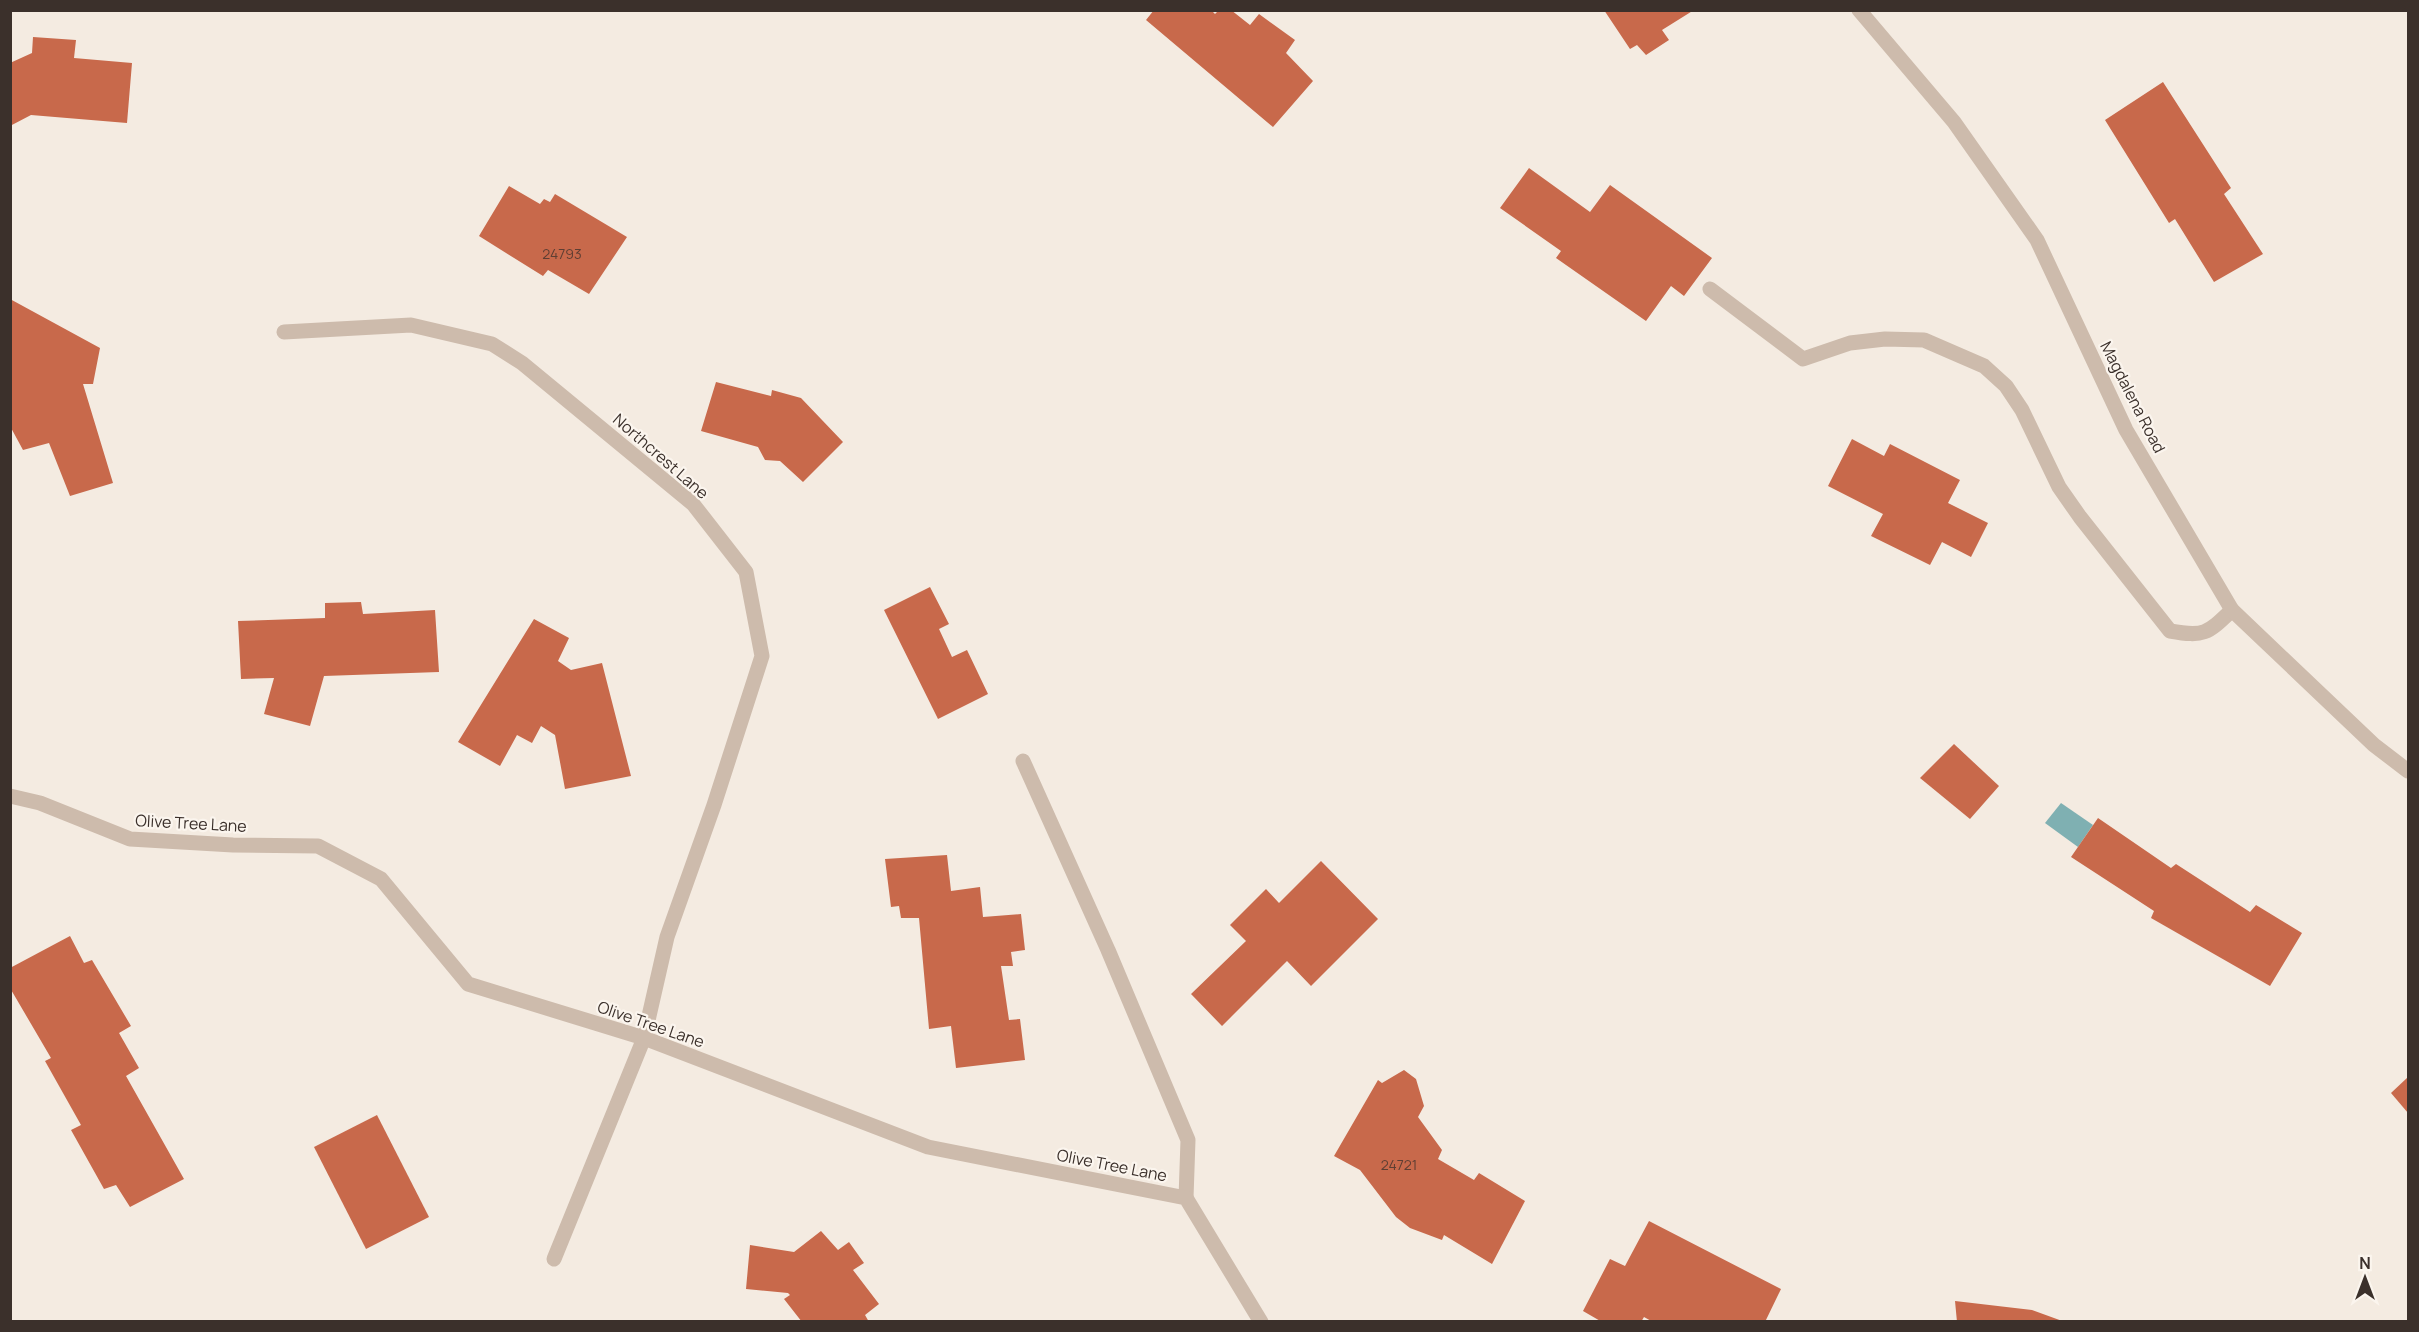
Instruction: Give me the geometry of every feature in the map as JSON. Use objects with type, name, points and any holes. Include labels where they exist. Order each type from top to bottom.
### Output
[{"type":"street","name":"Magdalena Road","points":[[1859,10],[1954,123],[2037,240],[2126,430],[2232,610],[2374,745],[2409,771]]},
{"type":"street","points":[[1710,289],[1803,359],[1850,343],[1885,339],[1924,340],[1984,366],[2006,386],[2022,410],[2059,487],[2069,502],[2170,631],[2192,635],[2211,630],[2232,610]]},
{"type":"street","name":"Northcrest Lane","points":[[284,332],[411,325],[492,344],[522,363],[693,504],[746,572],[762,656],[714,805],[667,937],[644,1038],[554,1259]]},
{"type":"street","points":[[1023,761],[1108,950],[1188,1140],[1186,1198],[1261,1322]]},
{"type":"street","name":"Olive Tree Lane","points":[[10,796],[40,803],[130,839],[233,845],[318,846],[381,879],[468,984],[644,1038],[928,1147],[1186,1198]]},
{"type":"water","points":[[2061,803],[2093,825],[2078,847],[2045,823]]},
{"type":"building","points":[[1154,10],[1211,10],[1215,14],[1219,10],[1231,10],[1250,25],[1259,14],[1295,40],[1286,53],[1313,81],[1273,127],[1146,20]]},
{"type":"building","points":[[1604,10],[1694,10],[1662,30],[1669,40],[1646,55],[1637,45],[1630,49]]},
{"type":"building","points":[[33,37],[76,40],[74,58],[132,63],[127,123],[31,115],[10,126],[10,63],[32,53]]},
{"type":"building","points":[[2163,82],[2231,188],[2224,194],[2263,254],[2214,282],[2175,219],[2169,223],[2105,120]]},
{"type":"building","points":[[1529,168],[1590,212],[1610,185],[1712,258],[1684,296],[1671,286],[1646,321],[1556,258],[1561,251],[1500,208]]},
{"type":"building","points":[[509,186],[540,204],[544,199],[550,202],[555,194],[627,237],[589,294],[548,270],[543,276],[479,236]]},
{"type":"building","points":[[10,299],[100,348],[93,384],[83,384],[113,483],[70,496],[49,443],[23,450],[10,426]]},
{"type":"building","points":[[716,382],[771,396],[772,390],[801,398],[843,442],[803,482],[780,461],[765,460],[758,447],[701,431]]},
{"type":"building","points":[[1852,439],[1884,456],[1890,444],[1960,480],[1948,503],[1988,523],[1971,557],[1942,542],[1930,565],[1871,536],[1883,514],[1828,486]]},
{"type":"building","points":[[930,587],[949,624],[939,629],[952,657],[967,650],[988,694],[938,719],[884,610]]},
{"type":"building","points":[[361,602],[363,614],[435,610],[439,672],[324,676],[310,726],[264,714],[274,678],[241,679],[238,621],[325,618],[325,603]]},
{"type":"building","points":[[534,619],[569,638],[558,661],[571,670],[602,663],[631,776],[565,789],[555,735],[541,726],[532,743],[517,735],[500,766],[458,742]]},
{"type":"building","points":[[1954,744],[1999,786],[1970,819],[1920,778]]},
{"type":"building","points":[[2098,818],[2171,868],[2176,864],[2250,912],[2256,905],[2302,933],[2270,986],[2151,918],[2154,911],[2071,857]]},
{"type":"building","points":[[947,855],[951,891],[980,887],[983,917],[1021,914],[1025,950],[1011,952],[1013,966],[1001,966],[1009,1020],[1020,1019],[1025,1060],[956,1068],[951,1026],[929,1029],[919,918],[901,918],[899,906],[891,907],[885,859]]},
{"type":"building","points":[[1321,861],[1378,919],[1311,986],[1287,961],[1222,1026],[1191,994],[1246,941],[1230,925],[1266,889],[1279,903]]},
{"type":"building","points":[[70,936],[84,963],[92,960],[131,1026],[119,1033],[139,1068],[126,1076],[184,1179],[130,1207],[116,1185],[104,1189],[71,1130],[81,1125],[45,1061],[51,1058],[10,988],[10,968]]},
{"type":"building","points":[[1404,1070],[1416,1079],[1424,1106],[1418,1117],[1442,1150],[1438,1159],[1474,1180],[1479,1173],[1525,1201],[1492,1264],[1444,1235],[1442,1240],[1410,1228],[1396,1217],[1360,1170],[1334,1156],[1378,1080],[1382,1083]]},
{"type":"building","points":[[2408,1077],[2408,1113],[2391,1093]]},
{"type":"building","points":[[377,1115],[429,1217],[366,1249],[314,1147]]},
{"type":"building","points":[[1649,1221],[1781,1289],[1765,1322],[1653,1322],[1644,1317],[1641,1322],[1602,1322],[1583,1311],[1610,1259],[1625,1266]]},
{"type":"building","points":[[821,1231],[838,1250],[849,1242],[864,1263],[853,1270],[879,1304],[865,1315],[869,1322],[802,1322],[784,1299],[790,1295],[788,1293],[746,1289],[750,1245],[794,1252]]},
{"type":"building","points":[[1955,1301],[2032,1310],[2065,1322],[1957,1322]]}]
